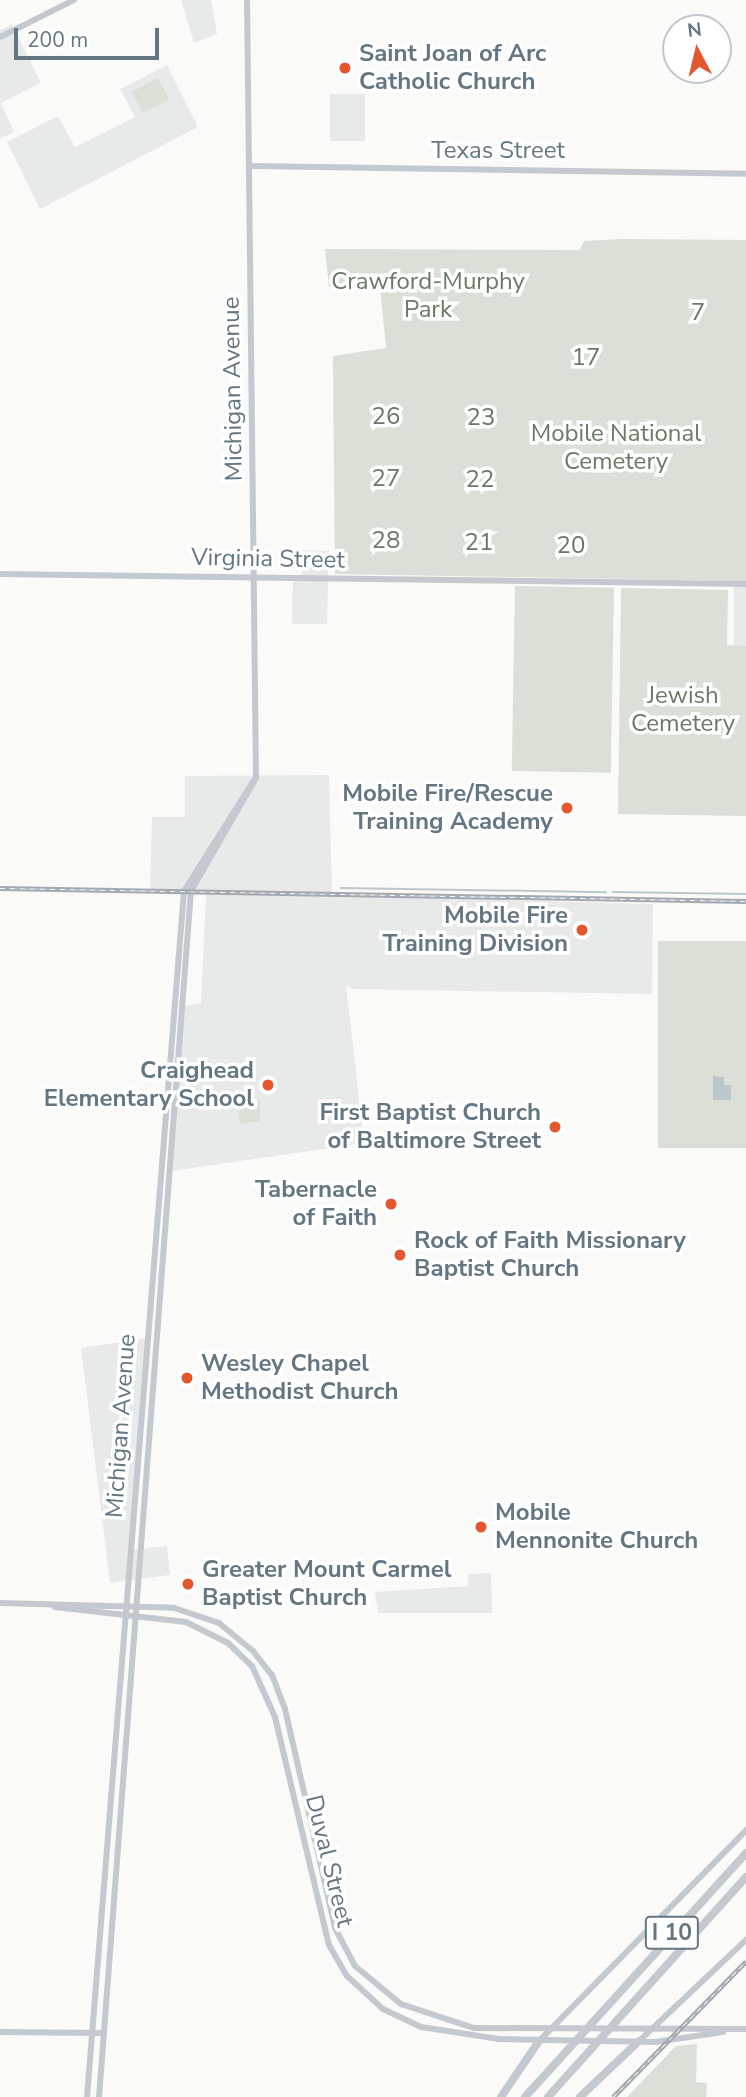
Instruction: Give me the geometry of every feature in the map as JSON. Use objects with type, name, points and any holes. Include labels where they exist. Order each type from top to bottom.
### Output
[{"type":"highway","name":"I 10","points":[[525,2097],[746,1853]]},
{"type":"highway","name":"I 10","points":[[548,2097],[746,1877]]},
{"type":"highway","points":[[501,2097],[539,2041]]},
{"type":"highway","points":[[580,2097],[638,2042]]},
{"type":"main road","points":[[0,37],[74,0]]},
{"type":"main road","name":"Michigan Avenue","points":[[99,2097],[191,891],[256,778],[247,0]]},
{"type":"main road","name":"Texas Street","points":[[250,166],[746,174]]},
{"type":"main road","name":"Virginia Street","points":[[0,574],[746,584]]},
{"type":"main road","name":"Michigan Avenue","points":[[86,2097],[184,891],[256,778]]},
{"type":"main road","points":[[133,1519],[144,1521]]},
{"type":"main road","name":"Duval Street","points":[[0,1602],[138,1606],[192,1612],[219,1623],[253,1651],[272,1675],[285,1709],[335,1928],[368,1980],[401,2004],[428,2017],[474,2028],[746,2029]]},
{"type":"main road","name":"Duval Street","points":[[36,1604],[186,1622],[214,1634],[241,1654],[265,1686],[322,1926],[339,1963],[355,1984],[383,2009],[421,2027],[452,2035],[539,2041],[638,2042],[700,2038],[734,2029]]},
{"type":"main road","points":[[539,2041],[547,2029],[746,1830]]},
{"type":"main road","points":[[638,2042],[746,1940]]},
{"type":"main road","points":[[0,2032],[104,2033]]},
{"type":"shaded area","points":[[181,0],[211,0],[217,34],[194,43]]},
{"type":"shaded area","points":[[12,24],[41,83],[1,103],[14,132],[0,139],[0,30]]},
{"type":"shaded area","points":[[167,65],[198,127],[40,209],[7,142],[58,116],[75,147],[135,117],[120,89]]},
{"type":"shaded area","points":[[330,94],[365,94],[365,141],[330,141]]},
{"type":"shaded area","points":[[301,550],[329,551],[327,624],[292,624],[293,576],[302,576]]},
{"type":"shaded area","points":[[734,587],[746,587],[746,646],[734,646]]},
{"type":"shaded area","points":[[329,775],[332,895],[653,904],[652,994],[352,989],[346,985],[364,1143],[171,1171],[185,1006],[201,1003],[206,895],[150,893],[152,817],[185,817],[185,776]]},
{"type":"shaded area","points":[[713,1076],[724,1077],[724,1085],[731,1085],[731,1100],[713,1100]]},
{"type":"shaded area","points":[[147,1338],[131,1550],[167,1546],[170,1575],[110,1583],[81,1348]]},
{"type":"shaded area","points":[[491,1573],[492,1613],[378,1613],[375,1592],[468,1586],[468,1574]]},
{"type":"green space","points":[[158,78],[169,99],[143,113],[132,92]]},
{"type":"green space","name":"Mobile National Cemetery","points":[[746,240],[746,581],[335,574],[333,356],[386,348],[380,287],[329,287],[325,249],[580,250],[584,241]]},
{"type":"green space","points":[[515,586],[614,588],[611,773],[512,771]]},
{"type":"green space","name":"Jewish Cemetery","points":[[621,588],[728,590],[727,645],[746,646],[746,816],[618,814]]},
{"type":"green space","points":[[658,941],[746,941],[746,1148],[658,1148]]},
{"type":"green space","points":[[246,1091],[260,1100],[260,1121],[240,1124],[236,1093]]},
{"type":"green space","points":[[697,2044],[696,2082],[707,2083],[706,2097],[627,2097],[676,2046]]},
{"type":"waterway","points":[[341,888],[606,892]]},
{"type":"waterway","points":[[613,892],[746,894]]},
{"type":"railway","points":[[0,888],[746,901]]},
{"type":"railway","points":[[613,2097],[746,1961]]},
{"type":"place","name":"Saint Joan of Arc Catholic Church","points":[[345,68]]},
{"type":"place","name":"Mobile Fire/Rescue Training Academy","points":[[567,808]]},
{"type":"place","name":"Mobile Fire Training Division","points":[[582,930]]},
{"type":"place","name":"Craighead Elementary School","points":[[268,1085]]},
{"type":"place","name":"First Baptist Church of Baltimore Street","points":[[555,1127]]},
{"type":"place","name":"Tabernacle of Faith","points":[[391,1204]]},
{"type":"place","name":"Rock of Faith Missionary Baptist Church","points":[[400,1255]]},
{"type":"place","name":"Wesley Chapel Methodist Church","points":[[187,1378]]},
{"type":"place","name":"Mobile Mennonite Church","points":[[481,1527]]},
{"type":"place","name":"Greater Mount Carmel Baptist Church","points":[[188,1584]]},
{"type":"park label","name":"Crawford-Murphy Park","points":[[428,296]]},
{"type":"park label","name":"7","points":[[698,313]]},
{"type":"park label","name":"17","points":[[586,358]]},
{"type":"park label","name":"26","points":[[386,417]]},
{"type":"park label","name":"23","points":[[481,418]]},
{"type":"park label","name":"27","points":[[386,479]]},
{"type":"park label","name":"22","points":[[480,480]]},
{"type":"park label","name":"28","points":[[386,541]]},
{"type":"park label","name":"21","points":[[479,543]]},
{"type":"park label","name":"20","points":[[571,546]]}]
